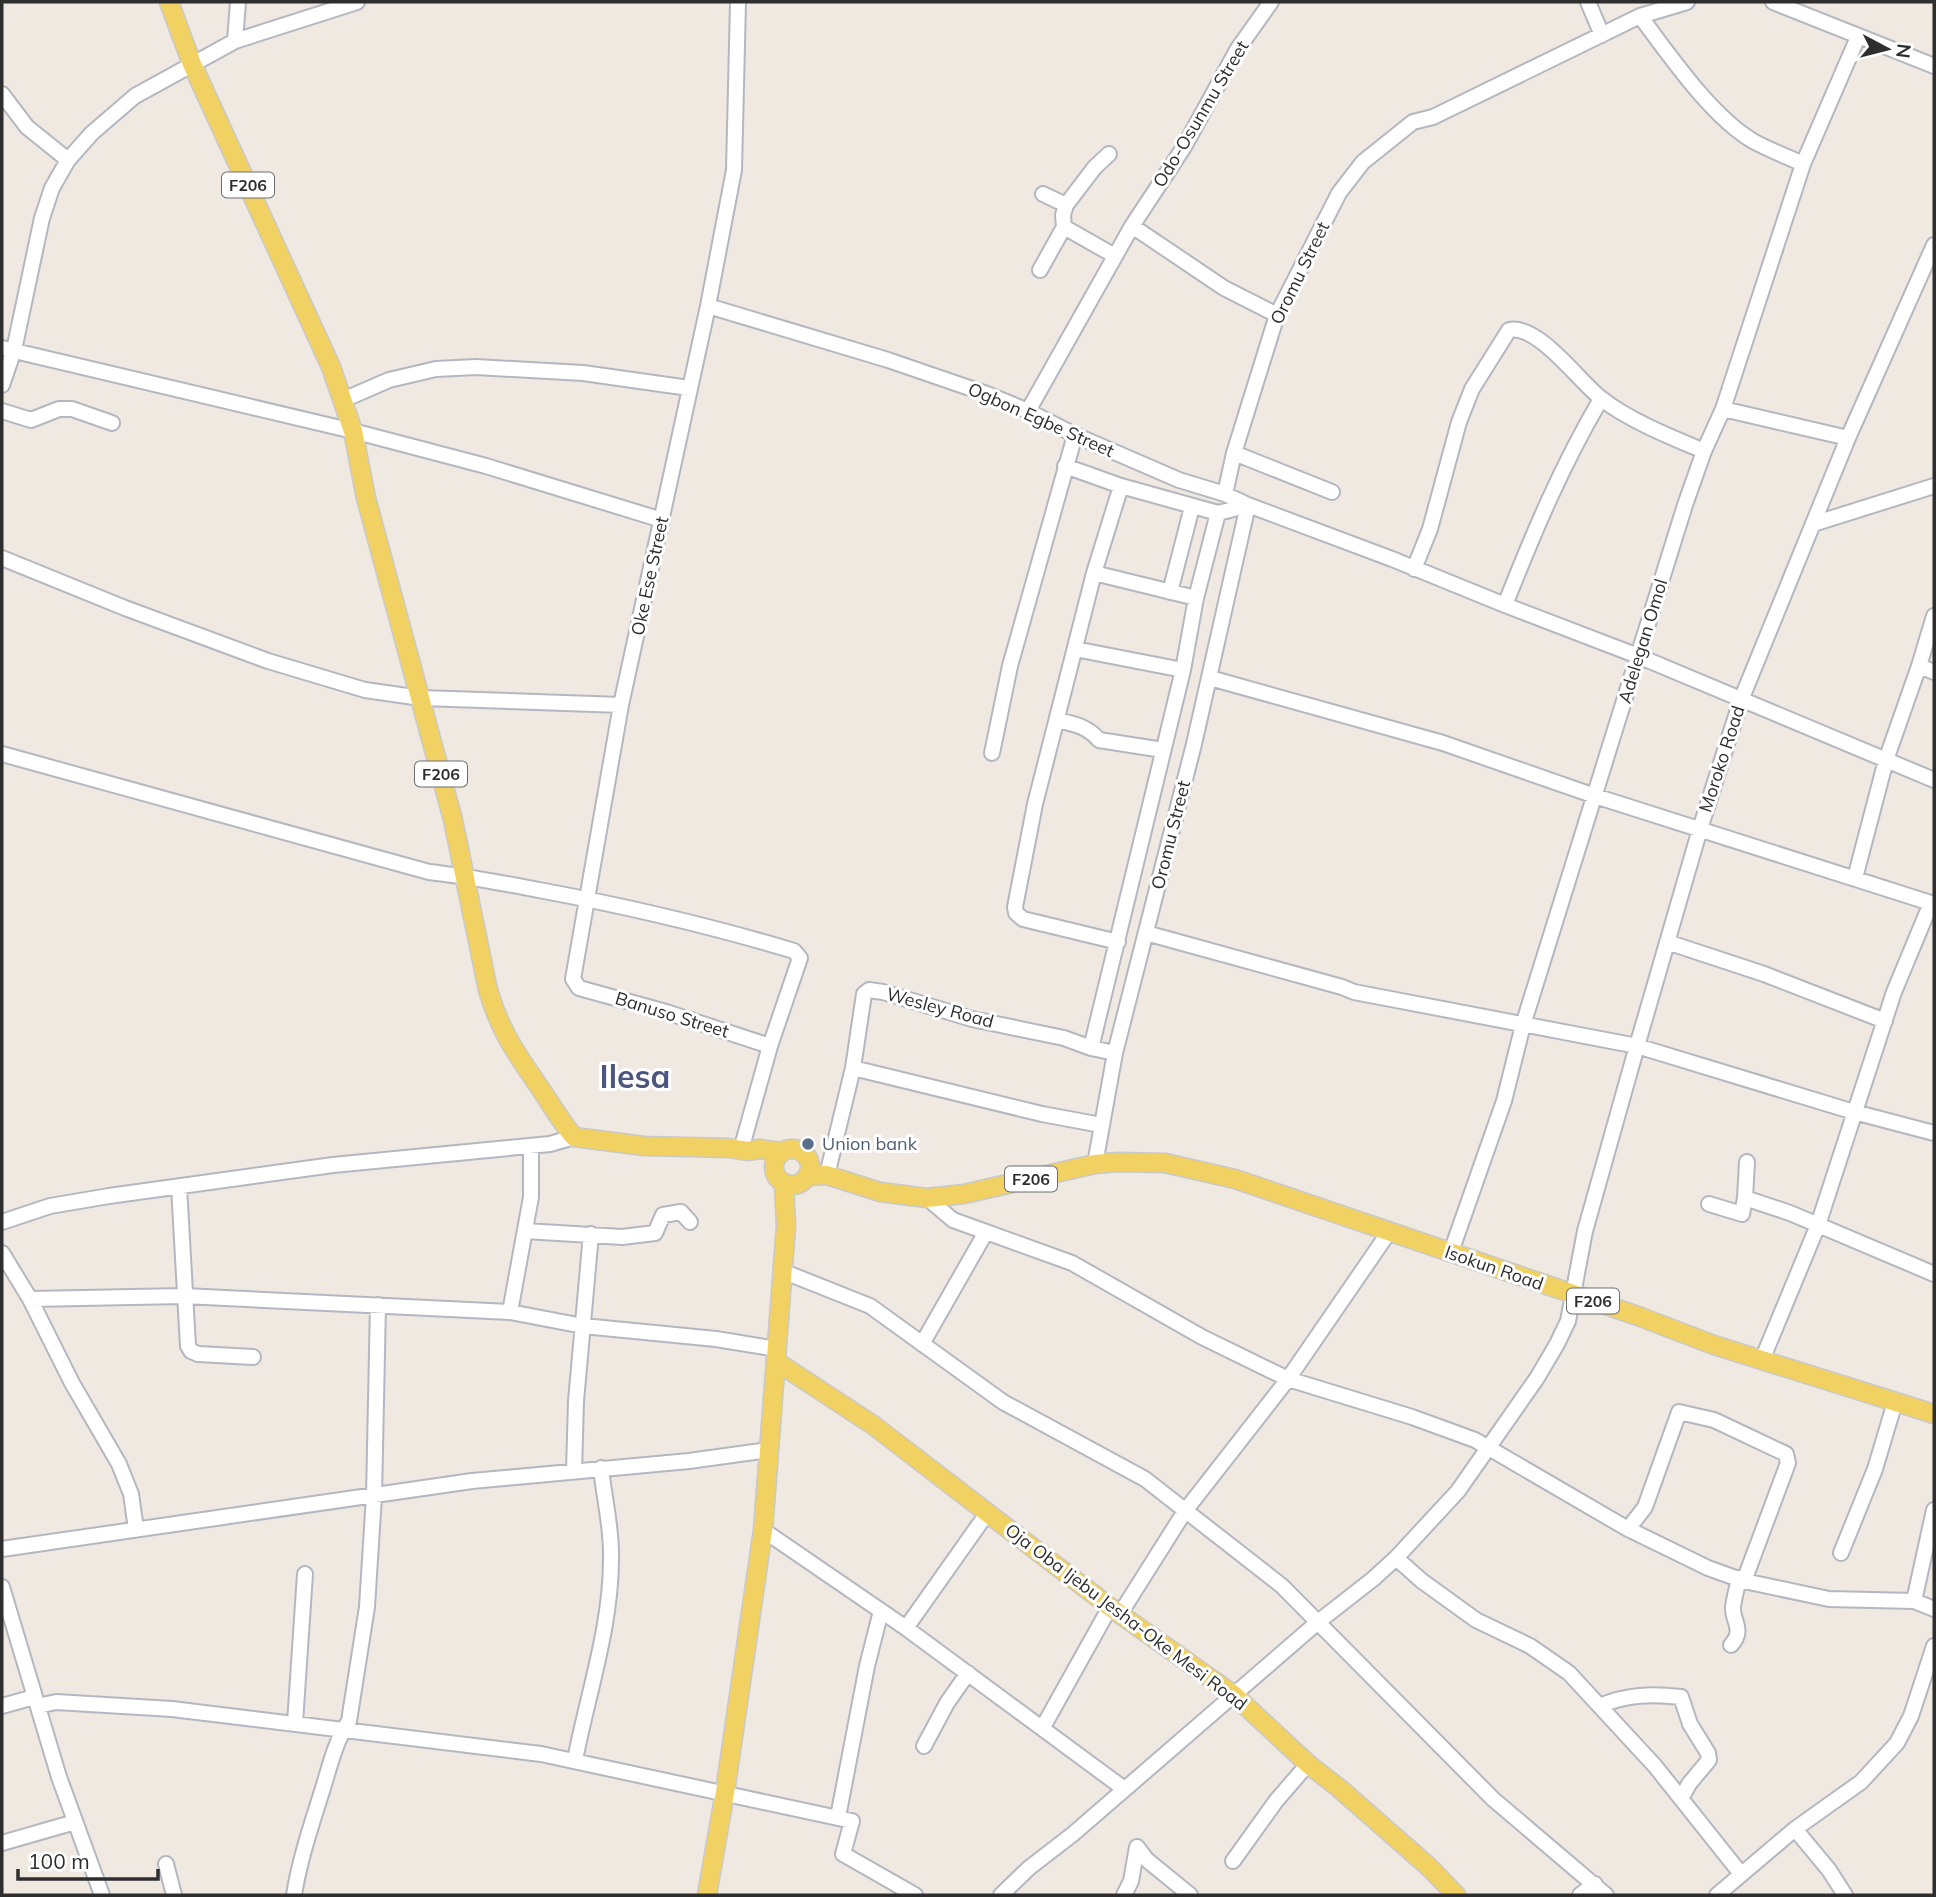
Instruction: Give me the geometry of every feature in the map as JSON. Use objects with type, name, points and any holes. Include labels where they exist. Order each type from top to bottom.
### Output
[{"type":"main road","name":"F206","points":[[169,2],[192,64],[331,367],[353,431],[366,498],[421,698],[466,876],[480,956],[499,1023],[510,1046],[558,1118],[574,1138],[644,1146],[782,1152],[797,1150],[827,1175],[880,1192],[927,1198],[964,1194],[1095,1164]]},
{"type":"main road","points":[[744,1151],[792,1179]]},
{"type":"main road","points":[[707,1895],[725,1792],[763,1530],[782,1271],[792,1179],[776,1160],[782,1152]]},
{"type":"main road","points":[[792,1179],[810,1167],[807,1158]]},
{"type":"main road","name":"Isokun Road","points":[[1095,1164],[1145,1161],[1165,1163],[1235,1179],[1638,1316],[1703,1342],[1934,1414]]},
{"type":"main road","name":"F206","points":[[792,1179],[827,1175]]},
{"type":"main road","name":"Oja Oba Ijebu Jesha-Oke Mesi Road","points":[[777,1355],[1116,1611],[1234,1695],[1308,1764],[1419,1858],[1456,1895]]},
{"type":"street","points":[[235,41],[238,2]]},
{"type":"street","points":[[2,385],[8,349],[42,218],[52,188],[68,160],[115,112],[135,96],[192,64],[235,41],[357,2]]},
{"type":"street","name":"Oke Ese Street","points":[[575,984],[573,979],[586,899],[621,705],[708,306],[734,170],[738,2]]},
{"type":"street","name":"Odo-Osunmu Street","points":[[1028,411],[1132,226],[1184,147],[1237,50],[1270,2]]},
{"type":"street","points":[[1588,2],[1602,35],[1640,16],[1687,2]]},
{"type":"street","points":[[1773,2],[1934,66]]},
{"type":"street","points":[[1640,16],[1688,79],[1731,122],[1752,140],[1803,164]]},
{"type":"street","name":"Oromu Street","points":[[1225,494],[1234,453],[1277,315],[1348,178],[1363,162],[1413,122],[1433,117],[1602,35]]},
{"type":"street","name":"Adelegan Omol","points":[[1451,1252],[1504,1101],[1523,1025],[1704,451],[1723,409],[1803,164],[1858,37]]},
{"type":"street","points":[[2,94],[27,127],[68,160]]},
{"type":"street","points":[[1040,270],[1064,227],[1066,205],[1095,167],[1109,154]]},
{"type":"street","points":[[1043,194],[1066,205]]},
{"type":"street","points":[[1132,226],[1224,288],[1277,315]]},
{"type":"street","points":[[1064,227],[1115,256]]},
{"type":"street","name":"Moroko Road","points":[[1001,1895],[1396,1558],[1458,1491],[1557,1344],[1568,1321],[1585,1231],[1637,1046],[1700,829],[1741,700],[1847,438],[1934,245]]},
{"type":"street","name":"Ogbon Egbe Street","points":[[708,306],[888,360],[987,394],[1180,480],[1225,494],[1244,504],[1414,569]]},
{"type":"street","points":[[1704,451],[1657,431],[1601,399],[1560,357],[1523,329],[1509,330],[1472,389],[1430,529],[1414,569],[1638,656],[1934,779]]},
{"type":"street","points":[[8,349],[353,431],[486,466],[662,520]]},
{"type":"street","points":[[341,397],[389,380],[436,369],[476,367],[583,373],[689,388]]},
{"type":"street","points":[[1505,606],[1565,464],[1601,399]]},
{"type":"street","points":[[2,411],[31,420],[59,409],[72,409],[112,423]]},
{"type":"street","points":[[1723,409],[1847,438]]},
{"type":"street","points":[[992,753],[1010,666],[1075,435]]},
{"type":"street","points":[[1234,453],[1332,492]]},
{"type":"street","points":[[1065,466],[1121,486],[1218,513],[1244,504]]},
{"type":"street","points":[[1118,942],[1023,919],[1016,913],[1023,858],[1094,573],[1121,486]]},
{"type":"street","points":[[1813,524],[1934,486]]},
{"type":"street","name":"Oromu Street","points":[[1095,1164],[1115,1053],[1209,678],[1244,504]]},
{"type":"street","points":[[1171,592],[1192,507]]},
{"type":"street","points":[[1091,1048],[1183,670],[1196,598],[1218,513]]},
{"type":"street","points":[[2,558],[125,608],[268,661],[365,690],[421,698],[621,705]]},
{"type":"street","points":[[1094,573],[1196,598]]},
{"type":"street","points":[[1855,878],[1886,761],[1934,617]]},
{"type":"street","points":[[1075,649],[1183,670]]},
{"type":"street","points":[[1919,666],[1934,672]]},
{"type":"street","points":[[1209,678],[1443,743],[1595,796],[1933,903],[1907,959],[1818,1225],[1762,1360]]},
{"type":"street","points":[[1057,720],[1079,725],[1092,732],[1099,740],[1163,750]]},
{"type":"street","points":[[2,754],[429,872],[466,876],[586,899],[729,931],[794,951],[800,958],[770,1046],[744,1151]]},
{"type":"street","points":[[1146,933],[1348,989],[1637,1046],[1854,1112],[1934,1133]]},
{"type":"street","points":[[1667,942],[1764,974],[1885,1021]]},
{"type":"street","name":"Banuso Street","points":[[575,984],[579,988],[666,1012],[770,1046]]},
{"type":"street","name":"Wesley Road","points":[[827,1175],[853,1068],[864,994],[869,990],[972,1019],[1064,1038],[1115,1053]]},
{"type":"street","points":[[853,1068],[1042,1114],[1101,1125]]},
{"type":"street","points":[[2,1222],[50,1206],[179,1186],[333,1165],[531,1146],[574,1138]]},
{"type":"street","points":[[510,1312],[531,1196],[531,1146]]},
{"type":"street","points":[[1709,1204],[1742,1214],[1747,1162]]},
{"type":"street","points":[[179,1186],[184,1296],[191,1352],[254,1357]]},
{"type":"street","points":[[927,1198],[953,1220],[1072,1263],[1202,1337],[1288,1379],[1462,1434],[1628,1529],[1696,1563],[1741,1580],[1829,1599],[1914,1601],[1934,1609]]},
{"type":"street","points":[[1745,1198],[1818,1225],[1934,1274]]},
{"type":"street","points":[[526,1231],[622,1237],[655,1233],[663,1215],[681,1213],[690,1222]]},
{"type":"street","points":[[1043,1727],[1116,1611],[1185,1511],[1288,1379],[1389,1232]]},
{"type":"street","points":[[922,1344],[986,1233]]},
{"type":"street","points":[[574,1471],[576,1401],[591,1234]]},
{"type":"street","points":[[2,1254],[30,1299],[72,1383],[119,1464],[131,1494],[136,1529]]},
{"type":"street","points":[[782,1271],[870,1306],[1003,1402],[1145,1479],[1282,1586],[1493,1800],[1606,1895]]},
{"type":"street","points":[[30,1299],[184,1296],[510,1312],[583,1326],[716,1339],[777,1355]]},
{"type":"street","points":[[294,1895],[313,1820],[344,1728],[349,1721],[367,1607],[374,1496],[378,1304]]},
{"type":"street","points":[[1841,1553],[1875,1469],[1895,1402]]},
{"type":"street","points":[[1628,1529],[1644,1507],[1679,1412],[1714,1420],[1786,1454],[1788,1463],[1741,1580],[1733,1608],[1738,1626],[1735,1642],[1731,1645]]},
{"type":"street","points":[[2,1549],[472,1481],[689,1461],[769,1450]]},
{"type":"street","points":[[575,1760],[598,1660],[611,1577],[610,1534],[601,1468]]},
{"type":"street","points":[[1914,1601],[1934,1510]]},
{"type":"street","points":[[906,1628],[988,1512]]},
{"type":"street","points":[[763,1530],[906,1628],[1124,1788]]},
{"type":"street","points":[[1396,1558],[1422,1581],[1476,1620],[1530,1646],[1569,1673],[1656,1766],[1741,1874]]},
{"type":"street","points":[[295,1724],[305,1574]]},
{"type":"street","points":[[2,1587],[36,1702],[102,1895]]},
{"type":"street","points":[[838,1817],[867,1666],[881,1611]]},
{"type":"street","points":[[1717,1895],[1795,1829],[1861,1782],[1897,1743],[1910,1716],[1934,1646]]},
{"type":"street","points":[[924,1746],[947,1703],[968,1673]]},
{"type":"street","points":[[1600,1706],[1618,1698],[1635,1696],[1681,1697],[1690,1724],[1708,1753],[1709,1760],[1681,1798]]},
{"type":"street","points":[[2,1706],[36,1702],[93,1702],[172,1709],[344,1728],[575,1760],[852,1821],[844,1854],[915,1895]]},
{"type":"street","points":[[1233,1861],[1276,1801],[1308,1764]]},
{"type":"street","points":[[2,1843],[75,1822]]},
{"type":"street","points":[[1795,1829],[1829,1870],[1845,1895]]},
{"type":"street","points":[[1124,1895],[1131,1881],[1137,1847],[1147,1860],[1190,1895]]},
{"type":"street","points":[[166,1864],[174,1895]]},
{"type":"street","points":[[1580,1895],[1595,1884]]},
{"type":"place","name":"Union bank","points":[[808,1144]]},
{"type":"district","name":"Ilesa","points":[[635,1077]]}]
